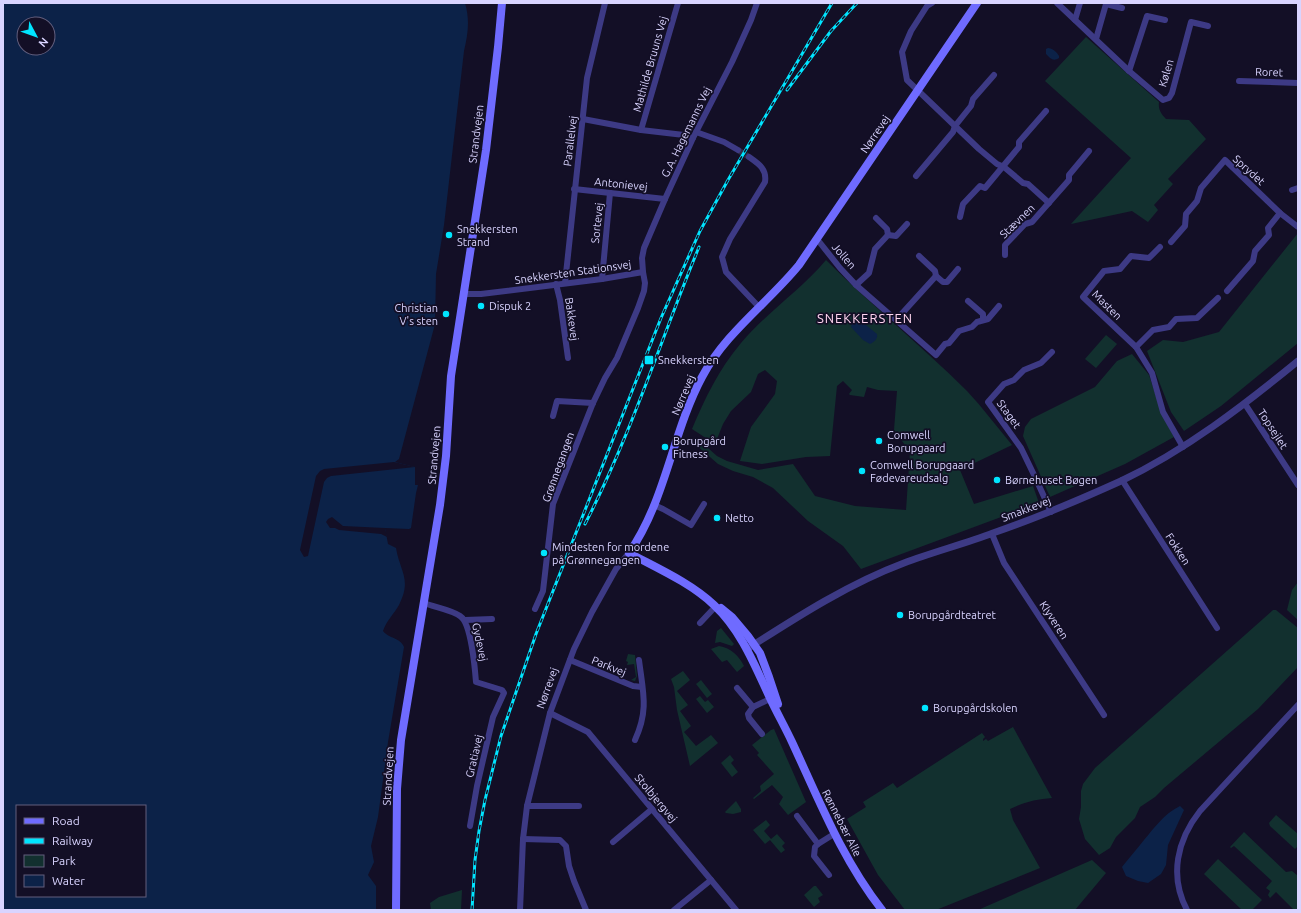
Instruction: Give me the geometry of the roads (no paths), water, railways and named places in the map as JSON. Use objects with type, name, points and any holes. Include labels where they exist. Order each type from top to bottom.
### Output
[{"type":"main road","name":"Strandvejen","points":[[396,910],[398,789],[401,740],[442,484],[451,376],[486,150],[502,3]]},
{"type":"main road","name":"Nørrevej","points":[[629,553],[647,522],[694,393],[713,358],[741,324],[786,281],[799,265],[977,3]]},
{"type":"main road","name":"Rønnebær Alle","points":[[629,553],[692,588],[716,606],[724,609],[732,617],[750,647],[834,834],[857,874],[882,910]]},
{"type":"street","name":"Parallelvej","points":[[565,283],[587,78],[605,3]]},
{"type":"street","name":"Mathilde Bruuns Vej","points":[[641,130],[678,3]]},
{"type":"street","name":"G.A. Hagemanns Vej","points":[[643,272],[642,258],[644,248],[693,138],[732,62],[757,3]]},
{"type":"street","name":"Stævnen","points":[[932,3],[927,6],[911,30],[902,52],[907,80],[997,164],[1004,166],[1023,182],[1028,184],[1049,203]]},
{"type":"street","name":"Kølen","points":[[1057,3],[1163,100],[1169,98],[1172,93],[1192,22],[1208,26]]},
{"type":"street","points":[[1075,20],[1080,3]]},
{"type":"street","points":[[1096,39],[1106,4],[1122,8]]},
{"type":"street","points":[[1129,70],[1147,16],[1165,20]]},
{"type":"street","points":[[916,176],[953,132],[955,126],[971,106],[973,99],[994,75]]},
{"type":"street","name":"Roret","points":[[1239,81],[1298,82]]},
{"type":"street","points":[[960,217],[963,204],[980,186],[985,188],[1019,147],[1019,142],[1046,111]]},
{"type":"street","points":[[583,119],[641,130],[684,135],[693,138]]},
{"type":"street","points":[[696,132],[724,142],[738,150]]},
{"type":"street","name":"Stævnen","points":[[1005,255],[1005,245],[1025,224],[1032,222],[1049,203],[1069,180],[1069,175],[1089,151]]},
{"type":"street","points":[[749,157],[764,169],[766,178],[765,182],[730,239],[722,257],[726,272],[759,307]]},
{"type":"street","name":"Sprydet","points":[[1171,242],[1185,226],[1186,214],[1197,201],[1201,188],[1225,160],[1280,213],[1298,227]]},
{"type":"street","points":[[1292,190],[1298,188]]},
{"type":"street","name":"Antonievej","points":[[574,189],[665,199]]},
{"type":"street","name":"Sortevej","points":[[602,279],[610,193]]},
{"type":"street","points":[[1227,291],[1253,261],[1255,251],[1269,235],[1268,228],[1280,213]]},
{"type":"street","points":[[876,218],[887,229],[888,235]]},
{"type":"street","name":"Jollen","points":[[856,285],[869,273],[875,249],[888,235],[896,236],[907,224]]},
{"type":"street","name":"Jollen","points":[[817,240],[856,285],[936,355],[959,331],[972,327],[983,319],[988,319],[999,306]]},
{"type":"street","name":"Masten","points":[[1160,246],[1149,258],[1131,256],[1120,269],[1104,271],[1083,297],[1136,347],[1152,373],[1163,412],[1183,447]]},
{"type":"street","points":[[918,256],[936,271],[936,276],[943,282],[947,282],[958,269]]},
{"type":"street","name":"Snekkersten Stationsvej","points":[[463,294],[481,294],[602,279],[643,272],[645,283],[644,291],[617,358],[605,378]]},
{"type":"street","points":[[896,319],[936,276]]},
{"type":"street","name":"Bakkevej","points":[[556,284],[560,300],[568,358]]},
{"type":"street","points":[[1136,347],[1153,330],[1169,326],[1176,320],[1196,318],[1218,298]]},
{"type":"street","points":[[968,301],[983,314],[983,319]]},
{"type":"street","name":"Staget","points":[[1051,512],[1021,448],[988,402],[1004,384],[1014,380],[1024,370],[1041,364],[1052,352]]},
{"type":"street","name":"Smakkevej","points":[[750,647],[837,595],[903,563],[992,534],[1051,512],[1122,480],[1183,447],[1245,404],[1298,361]]},
{"type":"street","name":"Grønnegangen","points":[[535,609],[543,591],[553,504],[592,403],[605,378]]},
{"type":"street","points":[[553,416],[557,401],[592,403]]},
{"type":"street","name":"Topsejlet","points":[[1245,404],[1298,485]]},
{"type":"street","name":"Fokken","points":[[1122,480],[1218,628]]},
{"type":"street","points":[[654,505],[691,525],[704,504]]},
{"type":"street","name":"Klyveren","points":[[992,534],[1004,563],[1104,715]]},
{"type":"street","name":"Nørrevej","points":[[520,910],[523,839],[527,806],[550,713],[574,649],[605,588],[616,569],[629,553]]},
{"type":"street","name":"Gydevej","points":[[424,603],[460,616],[465,620],[473,652],[476,682],[502,690],[504,694]]},
{"type":"street","points":[[700,623],[716,606]]},
{"type":"street","points":[[465,620],[492,619]]},
{"type":"street","name":"Parkvej","points":[[570,660],[633,686],[642,687]]},
{"type":"street","name":"Parkvej","points":[[635,740],[643,716],[644,704],[639,660]]},
{"type":"street","points":[[737,688],[753,707]]},
{"type":"street","name":"Gratiavej","points":[[470,826],[477,786],[494,717],[504,694]]},
{"type":"street","points":[[762,734],[749,718],[748,714],[753,707],[773,697]]},
{"type":"street","points":[[1187,910],[1180,894],[1177,865],[1179,850],[1191,823],[1200,811],[1298,705]]},
{"type":"street","name":"Stolbjergvej","points":[[550,713],[588,732],[736,910]]},
{"type":"street","points":[[527,806],[579,806]]},
{"type":"street","points":[[613,842],[652,809]]},
{"type":"street","points":[[797,816],[818,844]]},
{"type":"street","points":[[829,875],[814,856],[815,848],[818,844],[834,834]]},
{"type":"street","points":[[523,839],[560,840],[564,842],[569,866],[586,910]]},
{"type":"street","points":[[674,910],[711,880]]},
{"type":"water","points":[[3,3],[465,3],[468,15],[467,33],[444,225],[436,274],[435,324],[399,459],[395,462],[415,467],[415,485],[418,485],[411,528],[385,528],[388,544],[396,548],[404,576],[405,588],[399,605],[383,631],[385,634],[400,641],[404,647],[388,742],[378,817],[371,846],[374,862],[368,875],[376,886],[376,910],[3,910]]},
{"type":"water","points":[[1048,48],[1056,52],[1059,58],[1053,60],[1049,57],[1046,54],[1046,49]]},
{"type":"water","points":[[856,317],[877,334],[876,339],[870,344],[863,340],[851,327],[853,319]]},
{"type":"water","points":[[1180,806],[1184,810],[1168,845],[1166,865],[1161,874],[1148,883],[1126,876],[1122,867],[1160,821]]},
{"type":"tunnel","points":[[738,150],[749,157]]},
{"type":"railway","points":[[472,910],[475,860],[479,831],[501,736],[536,634],[661,318],[700,231],[728,180],[832,3]]},
{"type":"railway","points":[[787,90],[831,31],[857,3]]},
{"type":"railway","points":[[585,524],[602,490],[631,422],[699,247]]},
{"type":"place","name":"Snekkersten Strand","points":[[449,235]]},
{"type":"place","name":"Dispuk 2","points":[[481,306]]},
{"type":"place","name":"Christian V's sten","points":[[446,314]]},
{"type":"place","name":"Snekkersten","points":[[649,360]]},
{"type":"place","name":"Comwell Borupgaard","points":[[879,441]]},
{"type":"place","name":"Borupgård Fitness","points":[[665,447]]},
{"type":"place","name":"Comwell Borupgaard Fødevareudsalg","points":[[862,471]]},
{"type":"place","name":"Børnehuset Bøgen","points":[[997,480]]},
{"type":"place","name":"Netto","points":[[717,518]]},
{"type":"place","name":"Mindesten for mordene på Grønnegangen","points":[[544,553]]},
{"type":"place","name":"Borupgårdteatret","points":[[900,615]]},
{"type":"place","name":"Borupgårdskolen","points":[[925,708]]},
{"type":"district","name":"SNEKKERSTEN","points":[[865,318]]}]
